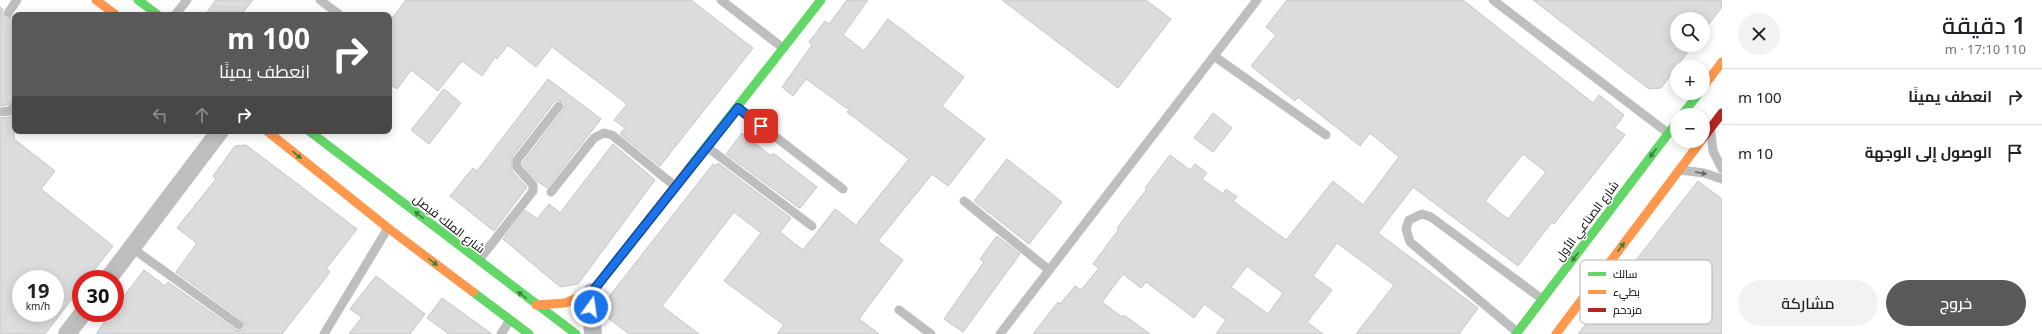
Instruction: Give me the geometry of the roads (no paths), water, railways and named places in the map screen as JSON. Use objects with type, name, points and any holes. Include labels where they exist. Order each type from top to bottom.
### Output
[{"type":"main road","points":[[96,0],[112,12]]},
{"type":"main road","points":[[138,0],[154,12]]},
{"type":"main road","points":[[536,305],[565,303],[592,292],[785,49],[821,0]]},
{"type":"main road","points":[[1710,78],[1722,62]]},
{"type":"main road","points":[[1687,108],[1694,100]]},
{"type":"main road","points":[[1711,128],[1722,113]]},
{"type":"main road","name":"شارع الصناعي الأول","points":[[1517,333],[1670,131]]},
{"type":"main road","points":[[271,134],[388,228],[529,334]]},
{"type":"main road","name":"شارع الملك فيصل","points":[[313,134],[576,334]]},
{"type":"main road","points":[[1612,260],[1696,148]]},
{"type":"main road","points":[[1556,334],[1580,302]]},
{"type":"street","points":[[115,270],[218,134]]},
{"type":"street","points":[[592,292],[591,307],[593,334]]},
{"type":"street","points":[[67,334],[76,322]]},
{"type":"lane","points":[[11,13],[17,0]]},
{"type":"lane","points":[[177,12],[187,0]]},
{"type":"lane","points":[[320,0],[336,12]]},
{"type":"lane","points":[[721,0],[785,49]]},
{"type":"lane","points":[[1000,334],[1214,56],[1255,0]]},
{"type":"lane","points":[[1492,0],[1503,3],[1668,134]]},
{"type":"lane","points":[[1214,56],[1326,135]]},
{"type":"lane","points":[[478,261],[533,191],[533,185],[517,167],[517,160],[559,106]]},
{"type":"lane","points":[[0,112],[9,111],[12,108]]},
{"type":"lane","points":[[738,108],[843,189]]},
{"type":"lane","points":[[1711,128],[1713,151],[1722,169]]},
{"type":"lane","points":[[551,192],[597,136],[604,133],[612,135],[676,187]]},
{"type":"lane","points":[[707,147],[812,226]]},
{"type":"lane","points":[[1679,170],[1704,174],[1722,179]]},
{"type":"lane","points":[[964,201],[1050,270]]},
{"type":"lane","points":[[1517,333],[1410,242],[1406,229],[1409,220],[1422,214],[1431,217],[1542,300]]},
{"type":"lane","points":[[324,334],[388,228]]},
{"type":"lane","points":[[132,248],[239,325]]},
{"type":"lane","points":[[899,310],[931,334]]},
{"type":"lane","points":[[501,334],[510,320]]}]
